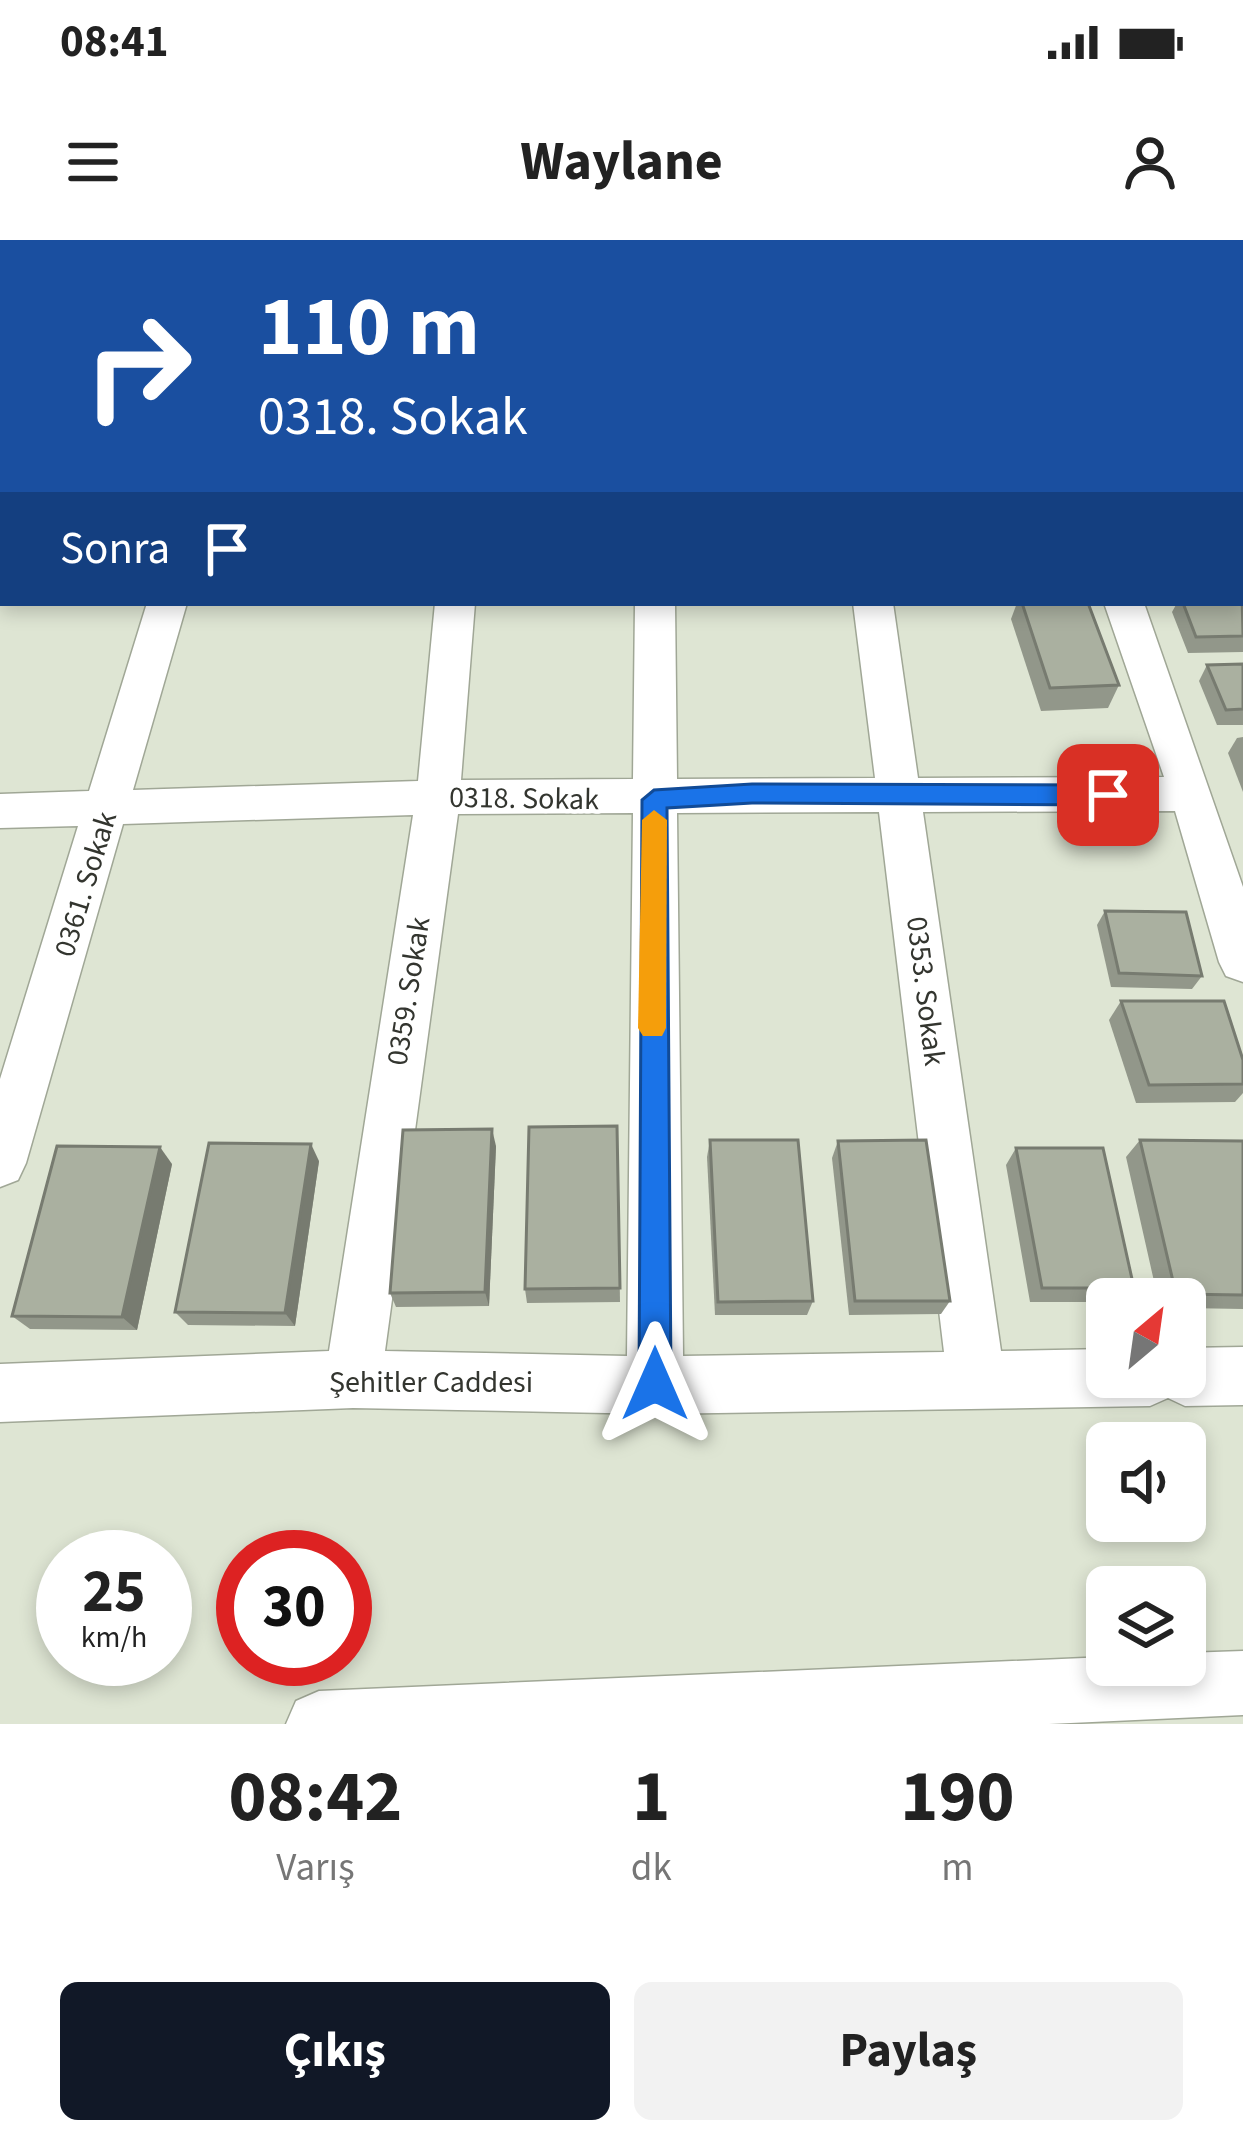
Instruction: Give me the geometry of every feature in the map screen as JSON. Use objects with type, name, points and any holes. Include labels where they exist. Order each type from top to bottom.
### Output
[{"type":"street","name":"0361. Sokak","points":[[0,1163],[166,606]]},
{"type":"street","name":"0359. Sokak","points":[[353,1379],[438,797],[455,606]]},
{"type":"street","points":[[655,606],[655,1384]]},
{"type":"street","name":"0353. Sokak","points":[[873,606],[976,1378]]},
{"type":"street","points":[[1125,606],[1192,794],[1243,962]]},
{"type":"street","name":"0318. Sokak","points":[[0,811],[438,797],[654,800],[752,793],[900,797],[1192,794]]},
{"type":"street","points":[[1206,1377],[1243,1376]]},
{"type":"street","name":"Şehitler Caddesi","points":[[0,1393],[353,1379],[655,1384],[1086,1377]]},
{"type":"street","points":[[320,1724],[1144,1704],[1243,1683]]},
{"type":"building","points":[[1023,606],[1089,606],[1119,685],[1050,688]]},
{"type":"building","points":[[1184,606],[1242,606],[1243,636],[1196,637]]},
{"type":"building","points":[[1243,664],[1243,709],[1226,710],[1207,665]]},
{"type":"building","points":[[1105,911],[1186,912],[1202,976],[1119,973]]},
{"type":"building","points":[[1121,1001],[1224,1001],[1243,1060],[1243,1084],[1149,1085]]},
{"type":"building","points":[[617,1126],[620,1288],[525,1289],[529,1127]]},
{"type":"building","points":[[492,1129],[485,1292],[390,1293],[403,1130]]},
{"type":"building","points":[[710,1140],[798,1140],[813,1301],[718,1302]]},
{"type":"building","points":[[926,1140],[950,1301],[855,1301],[838,1141]]},
{"type":"building","points":[[1140,1140],[1243,1141],[1243,1295],[1206,1294],[1206,1278],[1172,1278]]},
{"type":"building","points":[[209,1143],[311,1144],[285,1313],[175,1312]]},
{"type":"building","points":[[57,1146],[160,1147],[122,1317],[12,1316]]},
{"type":"building","points":[[1016,1148],[1103,1148],[1132,1278],[1086,1278],[1086,1288],[1042,1288]]},
{"type":"slow traffic","points":[[652,1028],[654,820]]},
{"type":"route","points":[[655,1384],[654,800],[752,793],[1108,795]]}]
